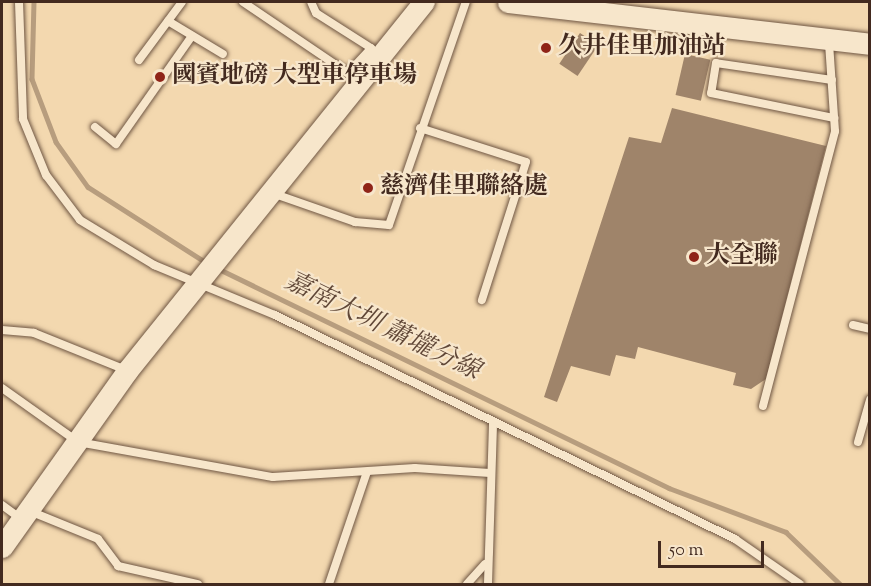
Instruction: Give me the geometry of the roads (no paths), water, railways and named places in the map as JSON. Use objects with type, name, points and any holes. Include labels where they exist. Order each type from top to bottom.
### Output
[{"type":"street","points":[[2,547],[27,516],[127,371],[424,2]]},
{"type":"street","points":[[508,2],[870,44]]},
{"type":"lane","points":[[19,2],[23,119],[46,175],[80,220],[96,232],[197,284],[275,315],[735,539],[800,585]]},
{"type":"lane","points":[[139,60],[182,2]]},
{"type":"lane","points":[[243,2],[348,73],[371,48],[316,14],[311,2]]},
{"type":"lane","points":[[271,192],[355,222],[389,225],[420,128],[466,2]]},
{"type":"lane","points":[[168,21],[223,54]]},
{"type":"lane","points":[[95,127],[116,144],[192,36]]},
{"type":"lane","points":[[763,406],[835,131],[829,40]]},
{"type":"lane","points":[[832,80],[716,63],[711,93],[834,118]]},
{"type":"lane","points":[[420,128],[526,162],[482,300]]},
{"type":"lane","points":[[853,325],[870,328]]},
{"type":"lane","points":[[2,330],[34,333],[127,371]]},
{"type":"lane","points":[[2,388],[78,442],[273,477],[415,468],[490,473]]},
{"type":"lane","points":[[858,441],[870,400]]},
{"type":"lane","points":[[488,585],[485,564],[493,423]]},
{"type":"lane","points":[[329,585],[367,472]]},
{"type":"lane","points":[[2,505],[27,516],[78,527],[98,539],[118,566],[198,585]]},
{"type":"lane","points":[[467,585],[485,564]]},
{"type":"waterway","name":"嘉南大圳 蕭壠分線","points":[[34,2],[32,79],[56,142],[88,187],[207,263]]},
{"type":"waterway","name":"嘉南大圳 蕭壠分線","points":[[217,268],[669,488],[786,532],[840,584]]},
{"type":"place","name":"久井佳里加油站","points":[[546,48]]},
{"type":"place","name":"國賓地磅 大型車停車場","points":[[160,77]]},
{"type":"place","name":"慈濟佳里聯絡處","points":[[368,188]]},
{"type":"place","name":"大全聯","points":[[694,257]]}]
